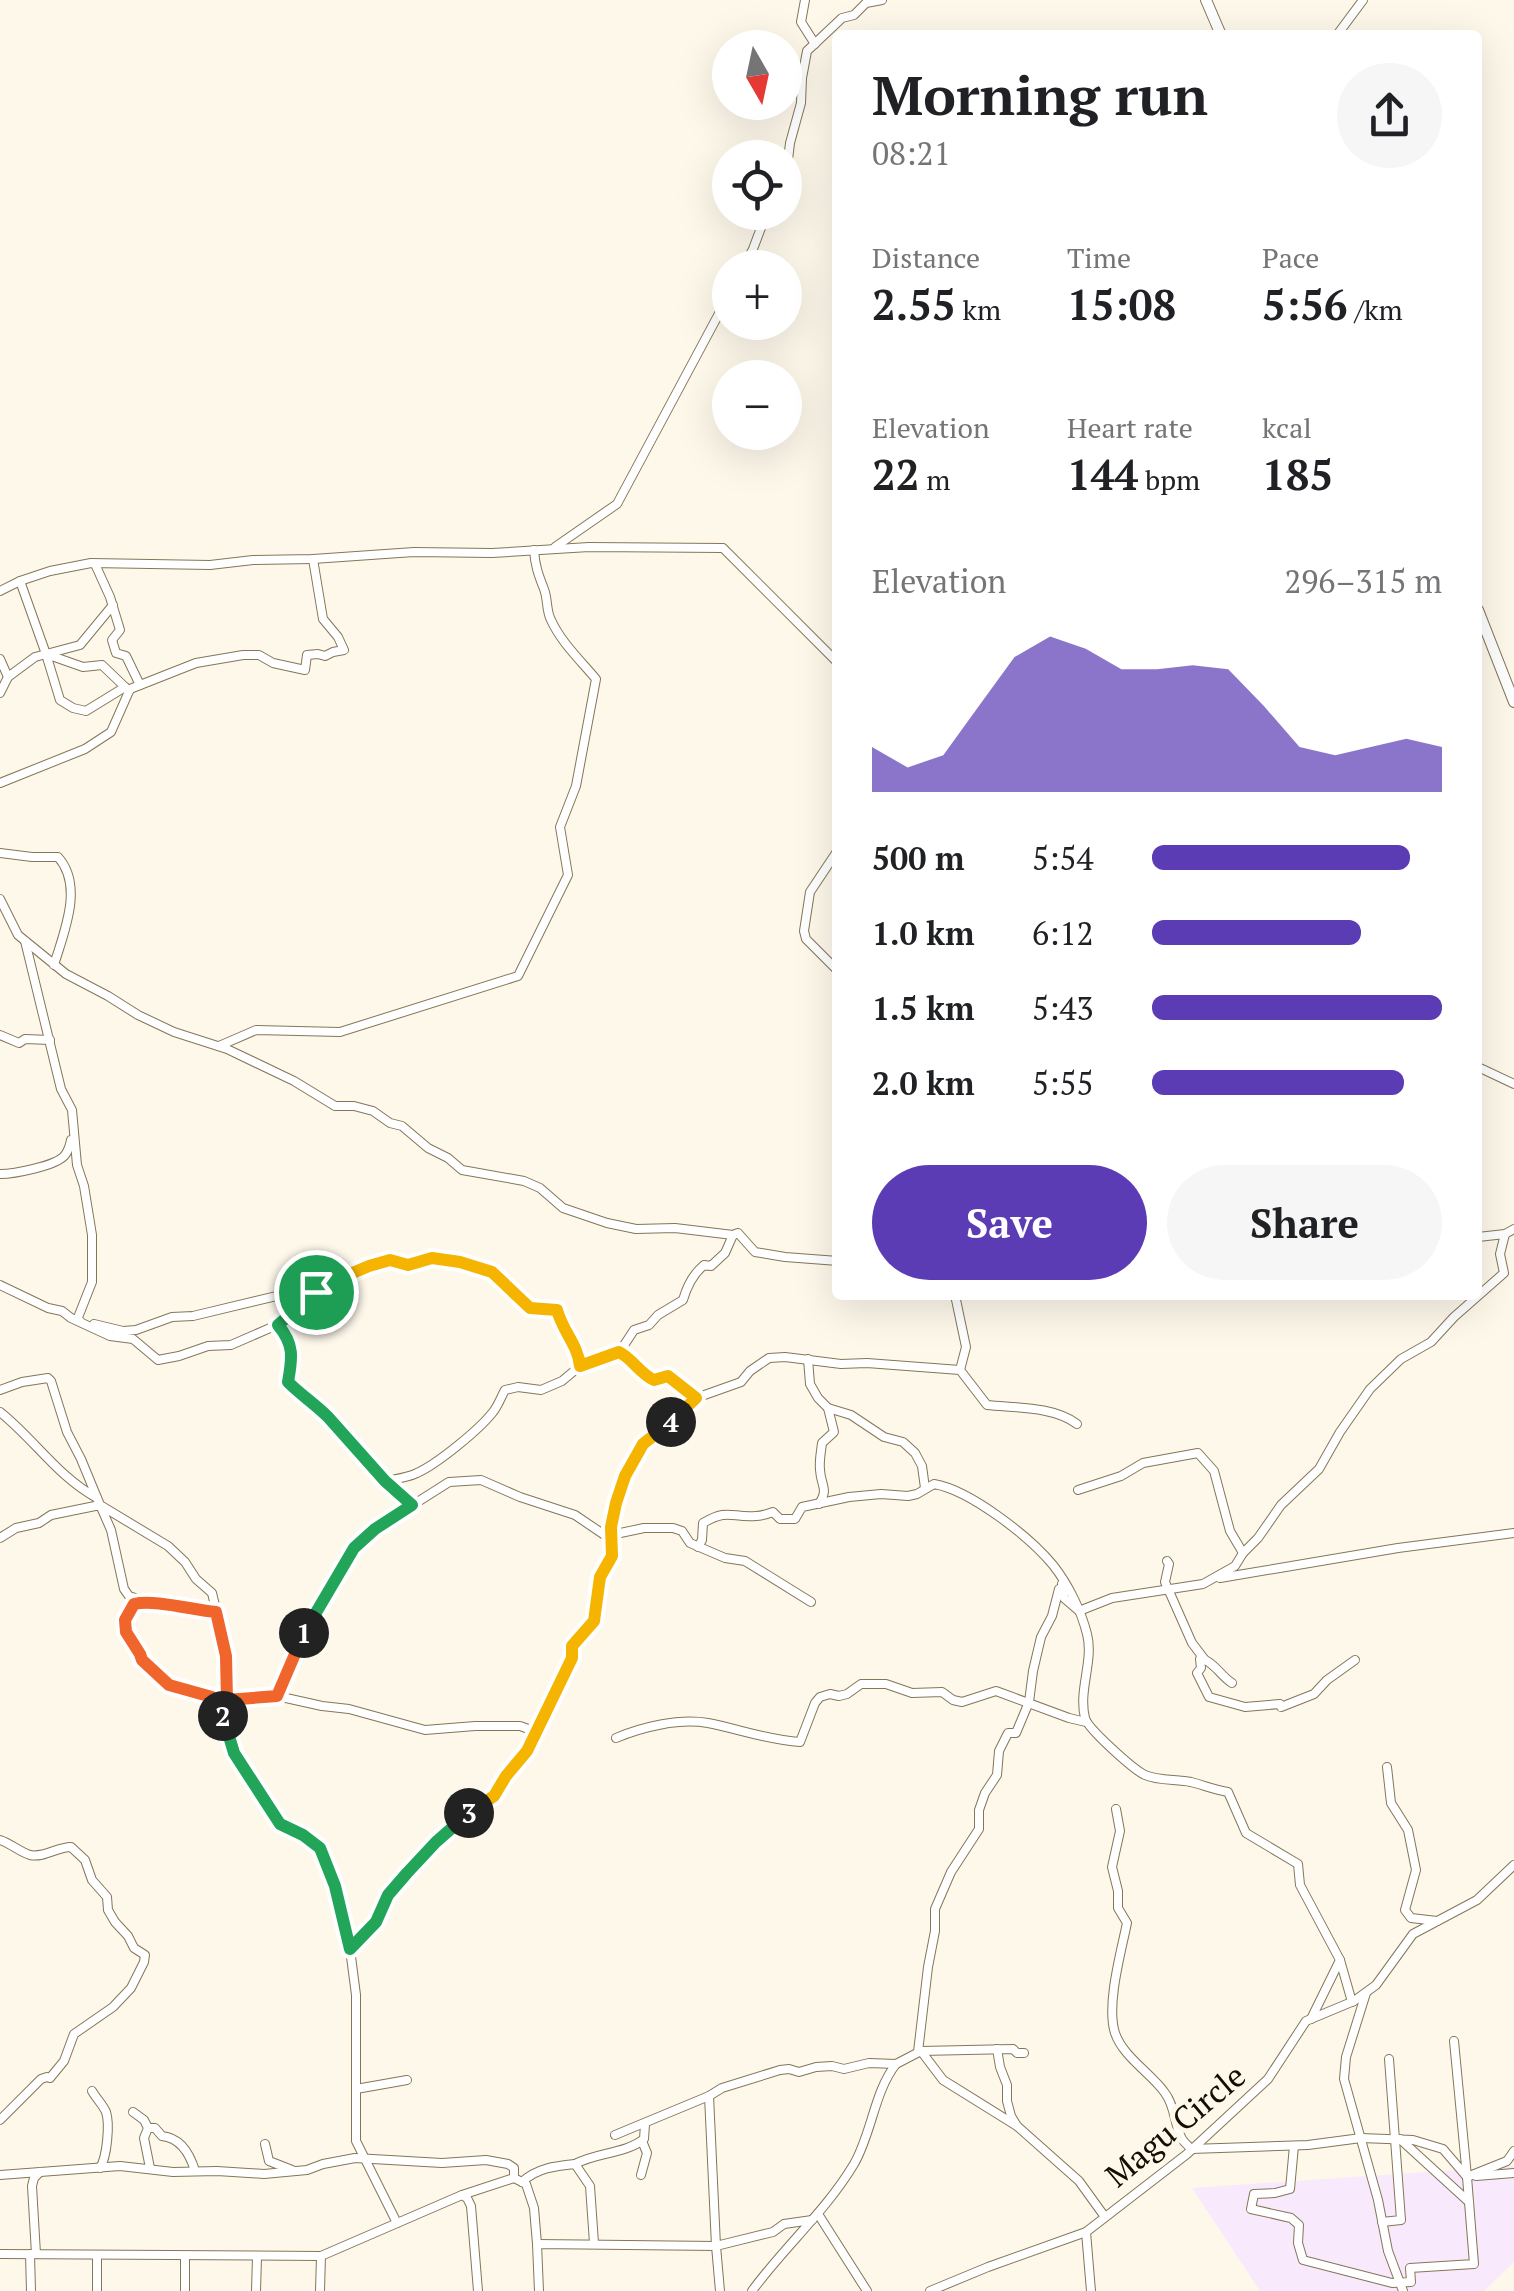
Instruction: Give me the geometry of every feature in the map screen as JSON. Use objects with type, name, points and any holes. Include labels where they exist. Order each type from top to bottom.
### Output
[{"type":"main road","points":[[1206,0],[1218,30]]},
{"type":"main road","points":[[1482,620],[1514,702]]},
{"type":"street","points":[[804,0],[802,22],[815,44]]},
{"type":"street","points":[[791,140],[801,103],[807,51],[842,18],[854,15],[866,3],[882,0]]},
{"type":"street","points":[[1341,30],[1363,0]]},
{"type":"street","points":[[552,548],[618,504],[712,326]]},
{"type":"street","points":[[0,591],[50,572],[94,564],[210,565],[552,548],[723,548],[832,657]]},
{"type":"street","points":[[219,1046],[256,1030],[340,1032],[518,976],[568,875],[560,827],[576,786],[596,678],[560,637],[549,618],[534,550]]},
{"type":"street","points":[[20,581],[60,700],[72,708],[86,710],[127,689],[196,663],[243,654],[259,655],[273,664],[305,670],[307,654],[325,656],[344,650],[323,619],[314,559]]},
{"type":"street","points":[[94,564],[113,604],[120,630],[112,640],[116,653],[126,656],[140,685]]},
{"type":"street","points":[[0,693],[8,677],[35,657],[80,645],[113,604]]},
{"type":"street","points":[[46,654],[83,667],[102,665],[127,689]]},
{"type":"street","points":[[0,658],[8,677]]},
{"type":"street","points":[[0,782],[85,749],[111,732],[127,689]]},
{"type":"street","points":[[0,854],[58,857],[67,867],[70,910],[54,965]]},
{"type":"street","points":[[832,859],[810,892],[804,931],[806,939],[832,965]]},
{"type":"street","points":[[0,900],[18,935],[66,974],[174,1032],[219,1046],[294,1081],[334,1106],[374,1111],[402,1126],[462,1170],[524,1181],[540,1188],[563,1208],[586,1218],[636,1229],[675,1228],[733,1235],[738,1232],[756,1252],[832,1261]]},
{"type":"street","points":[[0,928],[13,926]]},
{"type":"street","points":[[25,941],[62,1088],[72,1110],[76,1165],[89,1210],[92,1282],[77,1320]]},
{"type":"street","points":[[0,1035],[19,1043],[50,1040]]},
{"type":"street","points":[[1482,1070],[1514,1084]]},
{"type":"street","points":[[0,1174],[59,1161],[67,1154],[73,1136]]},
{"type":"street","points":[[1482,1236],[1510,1232]]},
{"type":"street","points":[[1482,1293],[1504,1273],[1500,1254],[1510,1232]]},
{"type":"street","points":[[385,1481],[412,1476],[439,1460],[495,1410],[505,1390],[541,1390],[562,1381],[580,1366],[619,1352],[634,1330],[650,1326],[658,1315],[684,1300],[696,1272],[704,1265],[711,1266],[725,1253],[733,1235]]},
{"type":"street","points":[[77,1320],[122,1331],[136,1330],[172,1317],[193,1316],[329,1284],[390,1260],[408,1265],[432,1258],[492,1272],[530,1308],[557,1310],[578,1353],[580,1366]]},
{"type":"street","points":[[0,1285],[110,1336],[133,1339],[158,1360],[208,1346],[232,1345],[278,1325],[329,1284]]},
{"type":"street","points":[[957,1300],[966,1347],[960,1370]]},
{"type":"street","points":[[1079,1611],[1112,1598],[1203,1584],[1235,1566],[1281,1504],[1318,1468],[1370,1390],[1401,1359],[1431,1342],[1474,1300]]},
{"type":"street","points":[[278,1325],[294,1360],[288,1382],[318,1407],[412,1505]]},
{"type":"street","points":[[619,1352],[648,1378],[668,1376],[696,1398]]},
{"type":"street","points":[[350,1949],[376,1922],[388,1895],[407,1873],[462,1818],[494,1796],[527,1751],[572,1658],[572,1646],[594,1621],[600,1577],[612,1556],[613,1515],[620,1488],[643,1444],[696,1398],[742,1382],[769,1358],[867,1363],[960,1370],[986,1405],[1062,1415],[1076,1424]]},
{"type":"street","points":[[808,1359],[810,1384],[818,1398],[828,1408],[850,1415],[884,1437],[903,1442],[922,1466],[925,1488]]},
{"type":"street","points":[[0,1390],[44,1377],[51,1381],[67,1432],[110,1530],[129,1596],[145,1602],[216,1612]]},
{"type":"street","points":[[818,1504],[825,1489],[820,1476],[822,1443],[834,1432],[828,1408]]},
{"type":"street","points":[[0,1412],[78,1488],[168,1546],[212,1593],[226,1656],[234,1753],[280,1824],[320,1848],[335,1886],[356,1995],[356,2141],[397,2224]]},
{"type":"street","points":[[1078,1490],[1121,1476],[1143,1462],[1198,1453],[1214,1471],[1230,1531],[1243,1553]]},
{"type":"street","points":[[277,1696],[307,1627],[354,1548],[375,1529],[449,1482],[481,1480],[575,1515],[606,1536],[644,1528],[674,1528],[682,1531],[690,1543],[725,1558],[745,1561],[811,1602]]},
{"type":"street","points":[[698,1546],[703,1523],[716,1516],[773,1512],[780,1519],[794,1520],[802,1507],[882,1494],[908,1496],[934,1484],[949,1486],[993,1512],[1054,1566],[1079,1611],[1089,1640],[1086,1722]]},
{"type":"street","points":[[0,1538],[51,1514],[98,1502]]},
{"type":"street","points":[[1216,1578],[1514,1533]]},
{"type":"street","points":[[1167,1561],[1164,1578],[1192,1643],[1232,1684]]},
{"type":"street","points":[[1061,1580],[1052,1616],[1041,1637],[1029,1702],[1016,1733],[1008,1733],[1004,1738],[997,1774],[979,1810],[979,1829],[951,1872],[935,1910],[920,2052],[943,2080],[1017,2126],[1080,2181],[1104,2218]]},
{"type":"street","points":[[145,1602],[134,1604],[125,1620],[126,1632],[142,1660],[169,1685],[227,1701],[277,1696],[349,1709],[425,1730],[520,1726],[538,1732]]},
{"type":"street","points":[[1205,1660],[1200,1659],[1197,1673],[1209,1698],[1245,1707],[1280,1705],[1314,1694],[1355,1660]]},
{"type":"street","points":[[616,1738],[686,1722],[800,1742],[820,1698],[847,1694],[860,1684],[886,1684],[912,1693],[942,1692],[962,1702],[996,1692],[1086,1722],[1146,1776],[1228,1792],[1246,1833],[1298,1864],[1300,1886],[1340,1960],[1352,2002]]},
{"type":"street","points":[[212,1697],[218,1702],[230,1732]]},
{"type":"street","points":[[1387,1767],[1391,1803],[1408,1830],[1416,1870],[1405,1910],[1411,1918],[1437,1922]]},
{"type":"street","points":[[1116,1809],[1120,1832],[1112,1868],[1118,1908],[1127,1923],[1116,1976],[1115,2034],[1170,2100],[1180,2136],[1191,2150],[1294,2146],[1361,2138],[1413,2140],[1443,2150],[1467,2177]]},
{"type":"street","points":[[0,1840],[28,1855],[41,1856],[71,1846],[85,1860],[92,1880],[107,1898],[115,1922],[134,1948],[145,1955],[126,1994],[74,2034],[55,2074],[41,2079],[0,2120]]},
{"type":"street","points":[[1310,2019],[1352,2002],[1376,1985],[1413,1934],[1477,1900],[1514,1866]]},
{"type":"street","name":"Magu Circle","points":[[930,2290],[1086,2232],[1191,2150],[1268,2079],[1310,2019],[1340,1960]]},
{"type":"street","points":[[1366,1992],[1346,2057],[1344,2079],[1388,2251],[1402,2287]]},
{"type":"street","points":[[1402,2287],[1411,2282],[1410,2268],[1474,2264],[1454,2041]]},
{"type":"street","points":[[997,2050],[1007,2084],[1006,2100],[1017,2126]]},
{"type":"street","points":[[752,2291],[852,2166],[886,2076],[896,2064],[920,2052],[1024,2052]]},
{"type":"street","points":[[1382,2222],[1401,2220],[1389,2059]]},
{"type":"street","points":[[615,2136],[722,2088],[780,2070],[896,2064]]},
{"type":"street","points":[[356,2089],[407,2080]]},
{"type":"street","points":[[92,2091],[108,2116],[105,2160],[100,2168]]},
{"type":"street","points":[[710,2096],[720,2291]]},
{"type":"street","points":[[133,2112],[148,2128],[144,2138],[150,2168]]},
{"type":"street","points":[[0,2254],[321,2256],[462,2194],[634,2148],[644,2139],[645,2124]]},
{"type":"street","points":[[148,2128],[180,2143],[195,2171]]},
{"type":"street","points":[[1397,2139],[1469,2202]]},
{"type":"street","points":[[641,2175],[647,2153],[642,2141]]},
{"type":"street","points":[[265,2144],[269,2161],[296,2171]]},
{"type":"street","points":[[1294,2146],[1290,2189],[1254,2194],[1251,2209],[1291,2218],[1299,2224],[1298,2243],[1303,2260],[1402,2287]]},
{"type":"street","points":[[1467,2177],[1510,2160],[1514,2151]]},
{"type":"street","points":[[0,2175],[120,2166],[173,2172],[264,2174],[365,2158],[442,2163],[486,2160],[508,2164],[518,2180],[526,2184],[534,2208],[540,2291]]},
{"type":"street","points":[[575,2164],[590,2186],[594,2243]]},
{"type":"street","points":[[31,2291],[32,2186],[40,2172]]},
{"type":"street","points":[[1467,2177],[1514,2173]]},
{"type":"street","points":[[23,2174],[32,2186]]},
{"type":"street","points":[[462,2194],[470,2206],[478,2291]]},
{"type":"street","points":[[538,2244],[716,2246],[815,2217]]},
{"type":"street","points":[[815,2217],[867,2291]]},
{"type":"street","points":[[1086,2232],[1091,2291]]},
{"type":"street","points":[[97,2256],[97,2291]]},
{"type":"street","points":[[185,2256],[186,2291]]},
{"type":"street","points":[[256,2291],[257,2256]]},
{"type":"street","points":[[320,2291],[321,2256]]},
{"type":"shaded area","points":[[1514,2166],[1514,2262],[1484,2291],[1260,2291],[1192,2188]]},
{"type":"route","points":[[432,1258],[460,1262],[492,1272],[530,1308],[557,1310],[578,1353],[580,1366],[619,1352],[648,1378],[668,1376],[696,1398],[643,1444],[625,1476],[611,1527],[612,1556],[600,1577],[594,1621],[572,1646],[572,1658],[527,1751],[494,1796],[462,1818],[407,1873],[388,1895],[376,1922],[350,1949],[335,1886],[320,1848],[280,1824],[234,1753],[218,1702],[169,1685],[142,1660],[126,1632],[125,1620],[134,1604],[145,1602],[216,1612],[226,1656],[227,1700],[277,1696],[307,1627],[354,1548],[412,1505],[318,1407],[288,1382],[294,1360],[278,1325],[316,1292],[352,1272],[390,1260],[408,1265],[432,1258]]}]
